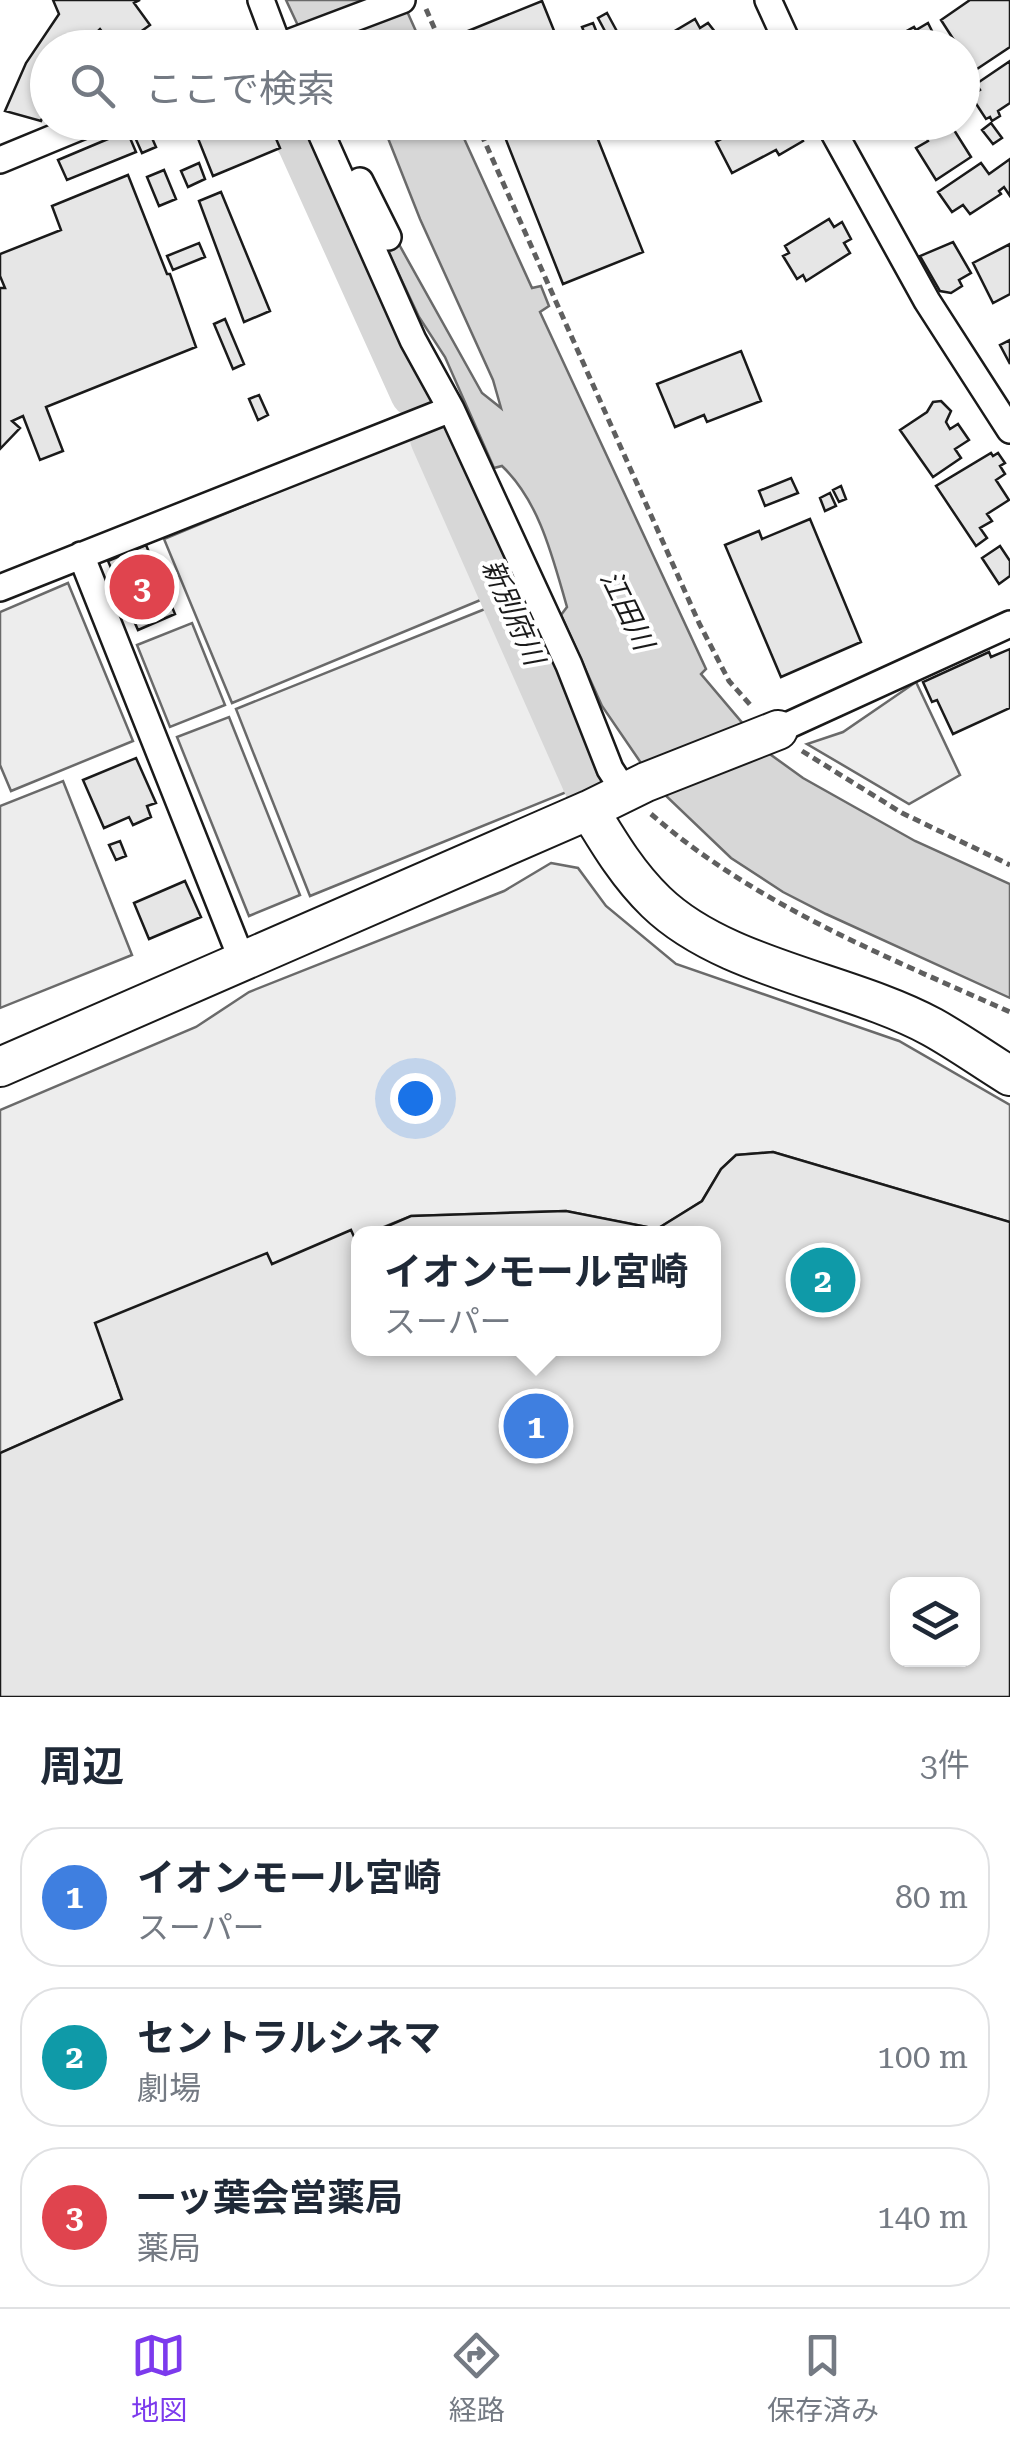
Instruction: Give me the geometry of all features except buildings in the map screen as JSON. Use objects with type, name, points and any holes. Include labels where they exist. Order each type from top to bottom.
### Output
[{"type":"street","points":[[260,0],[275,30]]},
{"type":"street","points":[[323,30],[402,0]]},
{"type":"street","points":[[768,0],[782,30]]},
{"type":"street","points":[[0,160],[48,140]]},
{"type":"street","points":[[324,140],[413,340],[451,408],[569,665],[610,769],[636,787]]},
{"type":"street","points":[[329,140],[356,174],[388,237]]},
{"type":"street","points":[[838,140],[927,302],[1009,427]]},
{"type":"street","points":[[0,588],[451,408]]},
{"type":"street","points":[[81,555],[242,960]]},
{"type":"street","points":[[0,1067],[636,787],[778,730],[1010,624]]},
{"type":"street","points":[[589,810],[623,866],[658,904],[690,928],[932,1028],[1010,1076]]},
{"type":"path","points":[[424,0],[436,30]]},
{"type":"path","points":[[484,140],[720,664],[741,694],[778,730],[844,780],[902,813],[1010,864]]},
{"type":"path","points":[[636,787],[674,834],[732,877],[784,908],[1010,1012]]},
{"type":"shaded area","points":[[427,430],[495,594],[232,703],[164,539]]},
{"type":"shaded area","points":[[68,583],[133,741],[11,791],[0,765],[0,612]]},
{"type":"shaded area","points":[[500,603],[574,789],[310,896],[236,709]]},
{"type":"shaded area","points":[[192,623],[225,705],[170,727],[137,645]]},
{"type":"shaded area","points":[[916,682],[960,775],[909,804],[807,744],[843,732]]},
{"type":"shaded area","points":[[229,717],[300,895],[249,916],[177,737]]},
{"type":"shaded area","points":[[63,781],[132,955],[0,1008],[0,806]]},
{"type":"shaded area","points":[[551,863],[578,868],[606,906],[676,964],[899,1041],[1010,1105],[1010,1222],[773,1152],[736,1155],[721,1169],[702,1201],[662,1226],[642,1226],[566,1211],[411,1216],[386,1226],[351,1226],[351,1240],[96,1323],[122,1399],[0,1453],[0,1110],[196,1027],[249,992],[504,891]]},
{"type":"water","points":[[286,0],[402,0],[415,30],[300,30]]},
{"type":"water","name":"江田川","points":[[389,140],[465,140],[532,288],[541,286],[549,306],[540,312],[706,669],[701,674],[767,752],[803,778],[915,841],[1010,884],[1010,998],[783,892],[731,858],[664,794],[602,706],[561,615],[567,607],[536,514],[515,480],[502,466],[494,468],[445,357],[419,317],[386,247],[396,239],[482,393],[501,408],[493,380]]},
{"type":"waterway","name":"新別府川","points":[[302,140],[416,392]]},
{"type":"waterway","name":"新別府川","points":[[436,438],[590,786]]},
{"type":"place","name":"一ッ葉会営薬局","points":[[142,587]]},
{"type":"place","name":"セントラルシネマ","points":[[823,1280]]},
{"type":"place","name":"イオンモール宮崎","points":[[536,1426]]}]
